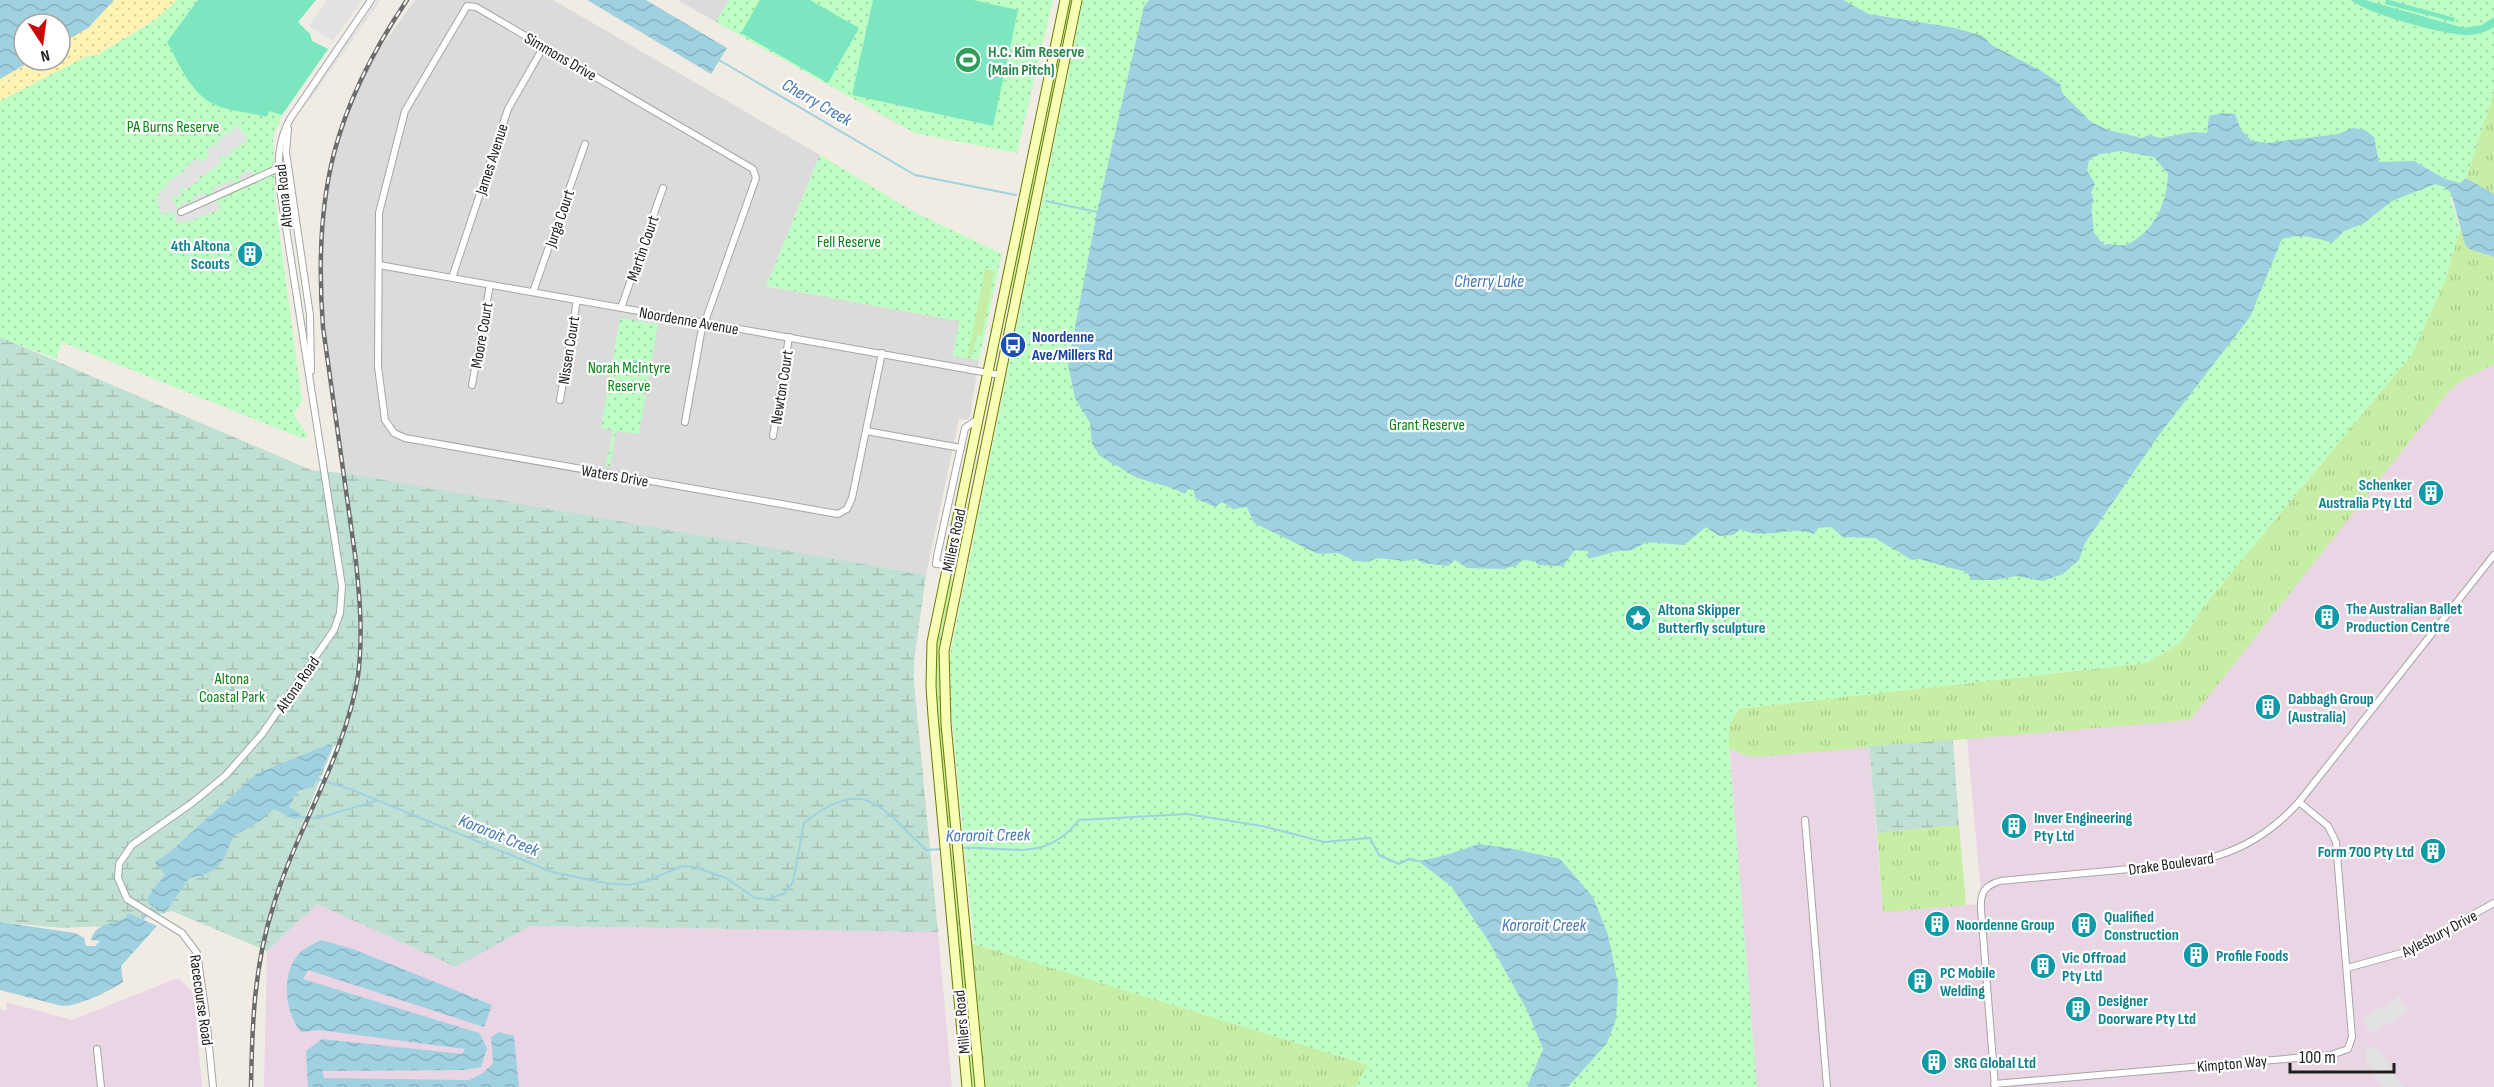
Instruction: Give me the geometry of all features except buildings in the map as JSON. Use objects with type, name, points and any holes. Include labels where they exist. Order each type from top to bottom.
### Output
[{"type":"main road","name":"Millers Road","points":[[967,1087],[940,790],[931,668],[932,642],[1065,0]]},
{"type":"main road","name":"Millers Road","points":[[980,1087],[944,697],[944,651],[1077,0]]},
{"type":"main road","points":[[948,565],[960,567]]},
{"type":"street","name":"Altona Road","points":[[138,906],[123,892],[118,878],[119,864],[127,850],[192,803],[238,762],[274,718],[338,621],[342,586],[278,168],[283,134],[297,109],[371,0]]},
{"type":"street","name":"Simmons Drive","points":[[379,265],[378,213],[405,111],[463,11],[467,6],[476,7],[753,169],[756,178],[705,323],[685,423]]},
{"type":"street","name":"James Avenue","points":[[452,278],[508,109],[544,46]]},
{"type":"street","name":"Altona Road","points":[[297,109],[287,134],[288,165],[310,315],[313,393]]},
{"type":"street","name":"Jurga Court","points":[[533,292],[585,144]]},
{"type":"street","points":[[181,212],[288,165]]},
{"type":"street","name":"Martin Court","points":[[621,308],[663,188]]},
{"type":"street","name":"Noordenne Avenue","points":[[379,265],[1000,375]]},
{"type":"street","name":"Waters Drive","points":[[379,265],[378,367],[385,420],[398,435],[838,514],[847,509],[852,498],[882,353]]},
{"type":"street","name":"Moore Court","points":[[472,385],[490,285]]},
{"type":"street","name":"Nissen Court","points":[[560,400],[576,300]]},
{"type":"street","name":"Newton Court","points":[[773,436],[789,337]]},
{"type":"street","points":[[948,565],[936,564],[937,556],[965,428],[978,418]]},
{"type":"street","points":[[866,431],[961,448]]},
{"type":"street","name":"Drake Boulevard","points":[[1995,1085],[1981,909],[1982,892],[1986,886],[2000,881],[2182,865],[2210,860],[2253,842],[2282,820],[2299,802],[2494,555]]},
{"type":"street","name":"Kimpton Way","points":[[1995,1085],[2338,1053],[2348,1049],[2352,1041],[2336,842],[2328,826],[2299,802]]},
{"type":"street","points":[[1805,820],[1827,1087]]},
{"type":"street","name":"Aylesbury Drive","points":[[2347,968],[2405,952],[2494,903]]},
{"type":"street","name":"Racecourse Road","points":[[138,906],[169,924],[189,940],[198,958],[213,1087]]},
{"type":"street","points":[[98,1048],[101,1087]]},
{"type":"shaded area","points":[[327,0],[362,0],[333,41],[309,26]]},
{"type":"shaded area","points":[[377,0],[381,0],[310,100],[308,99]]},
{"type":"shaded area","points":[[415,0],[553,0],[820,155],[766,286],[960,321],[953,356],[979,360],[970,417],[966,420],[959,419],[926,575],[344,475],[320,288],[322,211],[327,176],[336,139],[364,71]]},
{"type":"shaded area","points":[[678,0],[729,0],[716,22]]},
{"type":"shaded area","points":[[237,125],[248,139],[236,149],[231,147],[234,151],[225,158],[222,155],[218,157],[222,161],[203,177],[198,174],[201,179],[186,190],[182,187],[179,190],[182,194],[178,198],[174,194],[172,196],[177,208],[181,209],[180,203],[187,200],[190,205],[194,203],[192,198],[205,192],[207,197],[213,194],[212,189],[232,179],[235,186],[242,182],[239,177],[250,169],[257,181],[216,200],[221,209],[190,221],[175,223],[176,216],[168,211],[162,216],[157,200],[163,186],[168,190],[166,184],[181,172],[185,176],[183,170],[198,157],[201,162],[209,156],[206,151],[214,144],[218,148],[216,142],[229,132],[234,135],[231,130]]},
{"type":"shaded area","points":[[2494,364],[2494,1087],[1756,1087],[1729,748],[1743,755],[1758,757],[1869,746],[1883,911],[1982,904],[1967,738],[2190,719],[2450,390],[2464,379]]},
{"type":"shaded area","points":[[317,904],[456,967],[530,926],[938,932],[952,1087],[264,1087],[267,951]]},
{"type":"shaded area","points":[[179,979],[192,991],[194,997],[202,1087],[0,1087],[0,1009],[7,1011],[6,1002],[72,1020]]},
{"type":"shaded area","points":[[2400,996],[2409,1012],[2371,1034],[2362,1019]]},
{"type":"shaded area","points":[[2377,1045],[2403,1087],[2381,1087],[2366,1062],[2366,1050]]},
{"type":"green space","name":"PA Burns Reserve","points":[[177,0],[272,0],[310,34],[312,41],[328,49],[282,115],[273,138],[275,199],[302,401],[294,415],[308,436],[304,439],[62,342],[56,359],[0,337],[0,101],[56,72],[72,72],[72,64],[87,56],[97,55],[155,20]]},
{"type":"green space","points":[[198,0],[316,0],[298,22],[310,34],[312,41],[328,49],[282,115],[269,111],[267,117],[234,111],[207,100],[193,86],[167,42]]},
{"type":"green space","points":[[729,0],[1053,0],[1017,153],[914,133],[716,22]]},
{"type":"green space","points":[[760,0],[810,0],[859,28],[828,83],[741,33]]},
{"type":"green space","points":[[873,0],[973,0],[1018,10],[993,126],[852,95]]},
{"type":"green space","points":[[1070,0],[1073,0],[1017,274],[1009,296]]},
{"type":"green space","name":"Grant Reserve","points":[[1083,0],[2494,0],[2494,92],[2466,178],[2451,200],[2460,229],[2445,281],[2412,354],[2203,607],[2181,642],[2146,663],[1738,709],[1729,726],[1729,748],[1757,1087],[1355,1087],[1368,1065],[974,944],[951,709],[950,655]]},
{"type":"green space","points":[[2351,0],[2365,0],[2464,28],[2482,25],[2494,17],[2494,27],[2471,35],[2442,32],[2389,17],[2360,6]]},
{"type":"green space","points":[[2386,0],[2455,18],[2454,22],[2385,4]]},
{"type":"green space","points":[[2494,92],[2494,194],[2466,178]]},
{"type":"green space","name":"Fell Reserve","points":[[820,155],[914,212],[1002,254],[979,360],[953,356],[959,321],[766,286]]},
{"type":"green space","points":[[2460,229],[2469,249],[2494,257],[2494,364],[2464,379],[2450,390],[2190,720],[1758,757],[1743,755],[1729,748],[1729,726],[1739,709],[2146,663],[2181,642],[2203,607],[2412,354],[2445,281]]},
{"type":"green space","points":[[985,269],[994,271],[982,336],[976,335],[972,357],[968,356]]},
{"type":"green space","name":"Norah McIntyre Reserve","points":[[620,318],[658,324],[639,434],[616,431],[610,466],[606,466],[613,430],[601,428]]},
{"type":"green space","name":"Altona Coastal Park","points":[[0,337],[311,470],[350,474],[926,575],[914,662],[914,682],[938,932],[530,926],[456,967],[317,904],[267,951],[172,911],[107,926],[62,928],[0,922]]},
{"type":"green space","points":[[627,360],[642,361],[640,372],[625,370]]},
{"type":"green space","points":[[951,577],[953,581],[939,671],[944,759],[953,844],[950,846],[934,686],[936,643]]},
{"type":"green space","points":[[1953,740],[1959,825],[1877,833],[1869,746]]},
{"type":"green space","points":[[1959,825],[1966,905],[1883,912],[1877,833]]},
{"type":"green space","points":[[950,851],[954,853],[976,1087],[972,1087]]},
{"type":"green space","points":[[972,944],[1369,1065],[1355,1087],[985,1087]]},
{"type":"sand","points":[[114,0],[177,0],[155,20],[97,55],[87,56],[72,64],[72,37],[88,28]]},
{"type":"sand","points":[[12,72],[56,72],[0,101],[0,79]]},
{"type":"water","points":[[0,0],[114,0],[88,28],[72,37],[72,12],[12,12],[12,72],[0,79]]},
{"type":"water","points":[[587,0],[646,0],[727,48],[711,74]]},
{"type":"water","name":"Cherry Lake","points":[[1149,0],[1843,0],[1869,14],[1955,28],[1983,36],[1993,46],[2040,70],[2060,84],[2062,93],[2091,122],[2108,130],[2142,138],[2149,135],[2161,138],[2192,132],[2207,133],[2209,116],[2222,113],[2235,114],[2241,130],[2252,141],[2267,143],[2338,134],[2353,128],[2365,130],[2374,137],[2379,162],[2414,161],[2445,179],[2460,183],[2466,178],[2494,194],[2494,257],[2469,249],[2465,244],[2451,193],[2445,187],[2435,184],[2392,201],[2363,224],[2344,231],[2332,243],[2307,236],[2282,239],[2250,317],[2159,435],[2085,543],[2079,560],[2063,574],[2043,581],[2016,576],[1995,580],[1973,580],[1966,572],[1919,559],[1912,560],[1875,538],[1843,537],[1831,527],[1818,528],[1814,534],[1796,531],[1758,534],[1741,529],[1733,535],[1719,536],[1706,527],[1684,545],[1647,542],[1632,550],[1617,551],[1588,559],[1588,551],[1575,550],[1563,566],[1538,565],[1535,561],[1521,560],[1518,565],[1504,569],[1467,568],[1455,560],[1448,566],[1423,563],[1416,559],[1405,561],[1377,558],[1368,562],[1355,561],[1338,553],[1318,554],[1254,523],[1247,507],[1233,509],[1222,502],[1215,507],[1195,498],[1194,490],[1188,489],[1185,494],[1133,476],[1099,455],[1092,443],[1090,423],[1075,398],[1068,364],[1097,212],[1144,6]],"holes":[[[2121,151],[2154,157],[2168,174],[2165,195],[2158,215],[2146,232],[2128,244],[2104,245],[2094,233],[2091,205],[2094,202],[2091,193],[2095,184],[2087,170],[2089,160],[2100,154]]]},
{"type":"water","points":[[329,744],[333,746],[313,787],[298,791],[289,807],[302,814],[295,819],[274,809],[260,821],[233,836],[219,866],[207,873],[189,878],[164,914],[148,903],[149,895],[165,875],[155,862],[170,852],[256,774]]},
{"type":"water","name":"Kororoit Creek","points":[[1479,844],[1560,859],[1593,897],[1608,935],[1618,983],[1616,1019],[1607,1043],[1568,1087],[1527,1087],[1543,1049],[1527,1010],[1488,940],[1451,886],[1418,861]]},
{"type":"water","points":[[128,913],[157,926],[121,966],[123,982],[117,986],[85,1001],[62,1006],[0,990],[0,922],[75,933],[84,938],[86,946],[95,946],[100,941],[91,940],[97,930],[125,919]]},
{"type":"water","points":[[321,940],[353,949],[492,1005],[484,1027],[308,970],[303,979],[479,1033],[487,1048],[481,1067],[464,1070],[322,1071],[324,1078],[469,1080],[483,1073],[493,1063],[491,1037],[499,1032],[514,1036],[519,1087],[308,1087],[306,1051],[322,1039],[462,1054],[465,1049],[319,1030],[301,1032],[288,1005],[289,974],[299,953]]},
{"type":"pier","points":[[334,746],[338,747],[284,881],[280,879]]},
{"type":"waterway","name":"Cherry Creek","points":[[719,60],[915,175],[1016,195]]},
{"type":"waterway","name":"Cherry Creek","points":[[1046,201],[1097,212]]},
{"type":"waterway","name":"Kororoit Creek","points":[[314,778],[350,789],[552,872],[605,883],[628,885],[647,881],[682,866],[695,867],[726,878],[755,898],[770,899],[785,893],[793,882],[804,823],[842,801],[857,799],[871,802],[883,809],[926,850],[943,849]]},
{"type":"waterway","points":[[297,817],[318,818],[376,801]]},
{"type":"waterway","name":"Kororoit Creek","points":[[960,848],[1010,850],[1038,848],[1066,834],[1079,820],[1187,814],[1262,826],[1324,842],[1370,838],[1379,855],[1399,864],[1409,859],[1419,861]]},
{"type":"waterway","name":"Kororoit Creek","points":[[141,921],[155,905]]},
{"type":"railway","points":[[251,1087],[255,996],[267,929],[294,849],[342,735],[352,706],[360,661],[359,590],[356,562],[323,327],[321,280],[326,195],[345,117],[361,79],[407,0]]},
{"type":"place","name":"H.C. Kim Reserve (Main Pitch)","points":[[968,60]]},
{"type":"place","name":"4th Altona Scouts","points":[[250,254]]},
{"type":"place","name":"Noordenne Ave/Millers Rd","points":[[1013,345]]},
{"type":"place","name":"Schenker Australia Pty Ltd","points":[[2431,493]]},
{"type":"place","name":"The Australian Ballet Production Centre","points":[[2327,617]]},
{"type":"place","name":"Altona Skipper Butterfly sculpture","points":[[1638,618]]},
{"type":"place","name":"Dabbagh Group (Australia)","points":[[2268,707]]},
{"type":"place","name":"Inver Engineering Pty Ltd","points":[[2014,826]]},
{"type":"place","name":"Form 700 Pty Ltd","points":[[2433,851]]},
{"type":"place","name":"Noordenne Group","points":[[1937,924]]},
{"type":"place","name":"Qualified Construction","points":[[2084,925]]},
{"type":"place","name":"Profile Foods","points":[[2196,955]]},
{"type":"place","name":"Vic Offroad Pty Ltd","points":[[2043,966]]},
{"type":"place","name":"PC Mobile Welding","points":[[1920,981]]},
{"type":"place","name":"Designer Doorware Pty Ltd","points":[[2078,1009]]},
{"type":"place","name":"SRG Global Ltd","points":[[1934,1062]]}]
